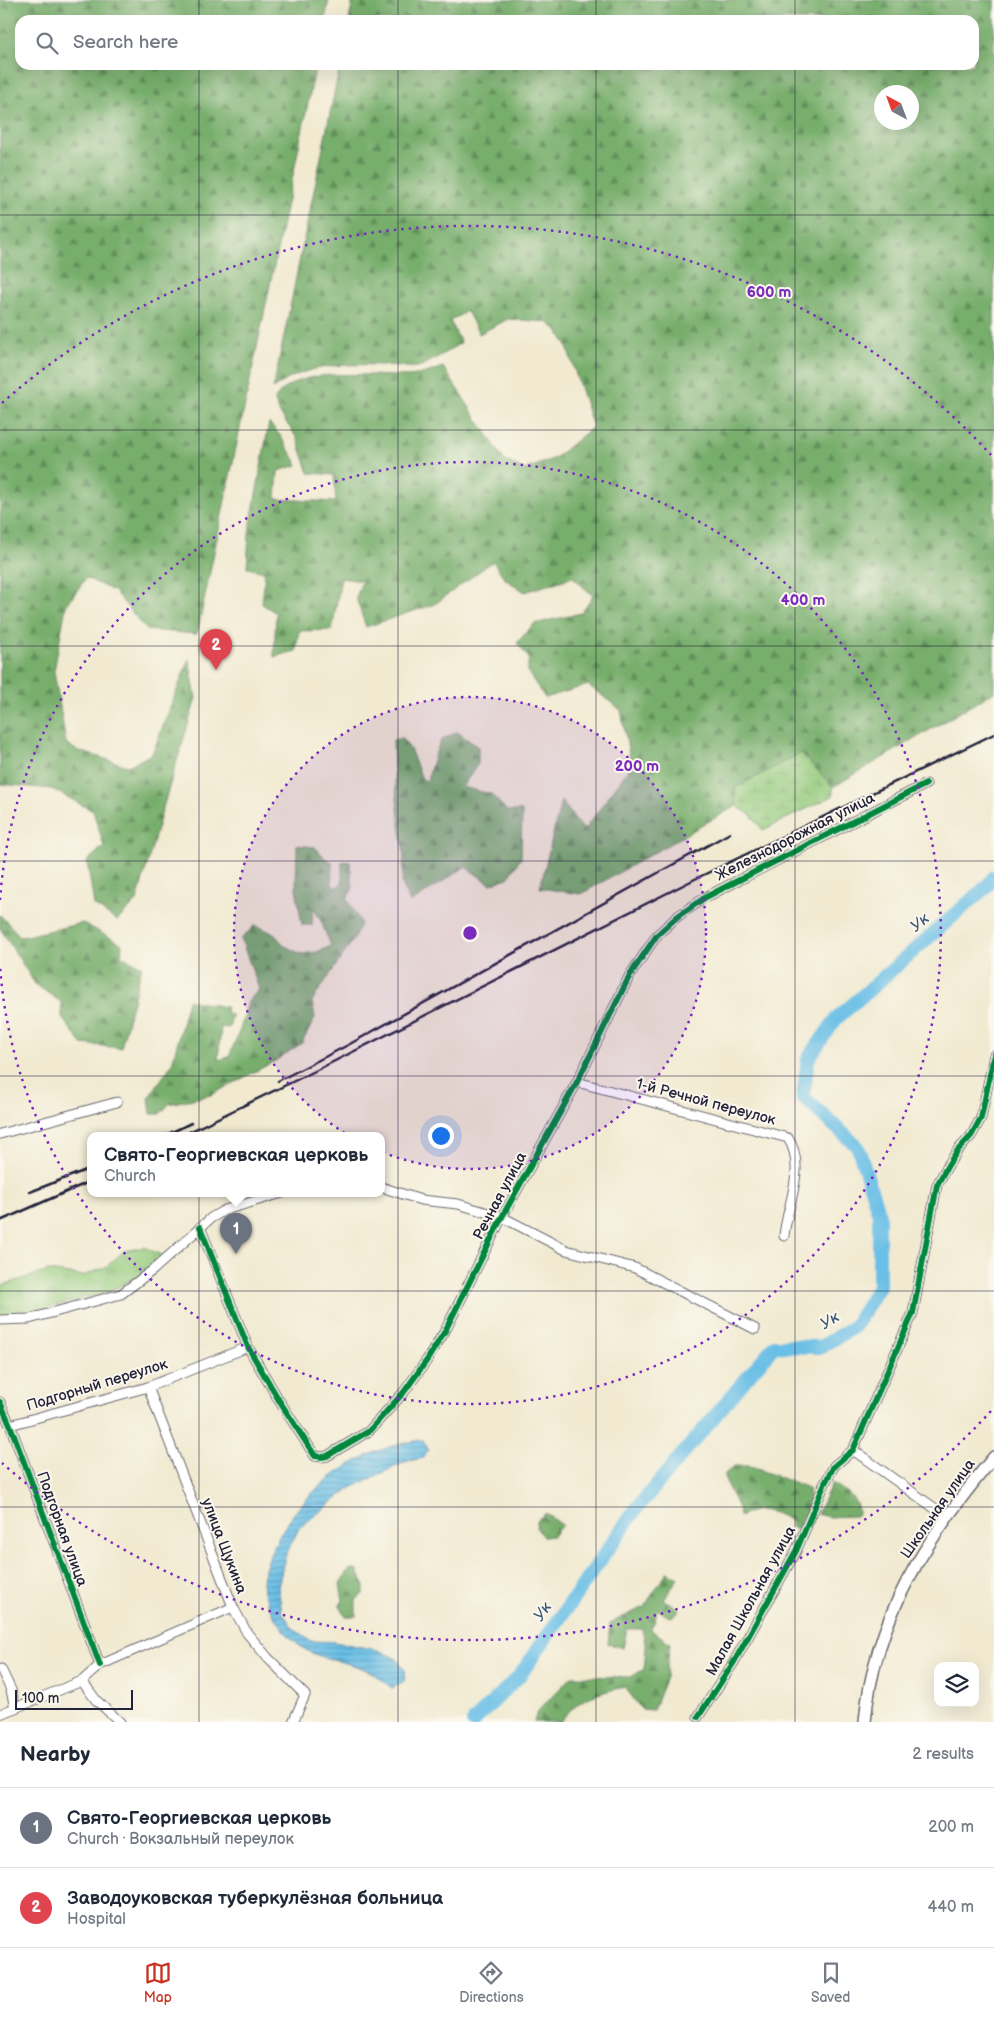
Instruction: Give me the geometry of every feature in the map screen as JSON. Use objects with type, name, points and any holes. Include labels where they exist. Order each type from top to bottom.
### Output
[{"type":"street","name":"Железнодорожная улица","points":[[678,916],[706,897],[926,784]]},
{"type":"street","name":"Речная улица","points":[[248,1347],[280,1402],[315,1456],[327,1456],[369,1431],[404,1392],[446,1331],[502,1217],[577,1082],[630,975],[657,935],[678,916]]},
{"type":"street","name":"Малая Школьная улица","points":[[698,1717],[734,1662],[796,1551],[834,1466],[853,1450],[913,1313],[937,1185],[948,1165],[971,1136],[981,1118],[994,1055]]},
{"type":"street","name":"1-й Речной переулок","points":[[577,1082],[788,1138],[796,1156],[794,1191],[784,1236]]},
{"type":"street","points":[[0,1134],[117,1102]]},
{"type":"street","points":[[385,1188],[422,1200],[458,1204],[502,1217],[566,1250],[635,1268],[755,1329]]},
{"type":"street","points":[[0,1320],[30,1320],[121,1294],[153,1270],[200,1227],[225,1210],[269,1197]]},
{"type":"street","points":[[200,1227],[248,1347]]},
{"type":"street","name":"Подгорный переулок","points":[[10,1425],[148,1387],[248,1347]]},
{"type":"street","name":"улица Щукина","points":[[148,1387],[233,1607],[247,1633],[305,1696],[294,1722]]},
{"type":"street","name":"Подгорная улица","points":[[0,1402],[100,1665]]},
{"type":"street","points":[[853,1450],[947,1517]]},
{"type":"street","name":"Школьная улица","points":[[865,1722],[867,1694],[884,1629],[920,1555],[994,1457]]},
{"type":"street","points":[[0,1714],[82,1681],[100,1665],[233,1607]]},
{"type":"street","points":[[1,1669],[15,1708]]},
{"type":"street","points":[[82,1681],[96,1700],[120,1722]]},
{"type":"green space","points":[[0,0],[329,0],[326,15],[15,15],[15,70],[315,70],[197,634],[147,630],[114,591],[86,578],[66,606],[54,671],[66,743],[76,750],[128,766],[152,754],[189,659],[196,698],[137,901],[117,921],[94,905],[87,861],[104,846],[93,811],[52,789],[0,784]]},
{"type":"green space","points":[[353,0],[994,0],[994,692],[833,787],[801,753],[735,788],[736,806],[581,894],[540,888],[561,801],[584,830],[631,766],[621,710],[588,685],[545,698],[527,671],[529,658],[517,643],[534,624],[581,613],[593,596],[573,577],[525,592],[505,579],[493,561],[435,604],[366,627],[356,598],[362,581],[341,578],[332,630],[299,631],[296,651],[274,657],[276,613],[262,604],[265,572],[247,568],[249,533],[269,423],[279,434],[298,465],[278,471],[276,499],[336,502],[334,475],[309,473],[297,438],[277,409],[275,399],[286,387],[302,380],[320,376],[417,375],[443,367],[504,460],[524,470],[555,458],[593,427],[566,344],[556,329],[547,322],[508,319],[479,334],[467,311],[450,321],[461,343],[421,366],[342,365],[313,370],[285,380],[273,389],[339,70],[979,70],[979,15],[350,15]]},
{"type":"green space","points":[[457,732],[478,747],[478,764],[462,787],[491,794],[507,811],[522,811],[521,858],[508,878],[491,884],[465,867],[410,903],[402,883],[404,856],[394,774],[393,740],[402,738],[410,749],[422,779],[427,781],[441,740]]},
{"type":"green space","points":[[801,753],[833,787],[833,796],[763,830],[751,815],[736,806],[735,788]]},
{"type":"green space","points":[[297,845],[315,847],[326,859],[332,862],[332,883],[335,888],[342,883],[342,861],[350,862],[353,888],[347,899],[361,923],[354,939],[312,1001],[315,1018],[302,1043],[275,1061],[211,1095],[169,1104],[160,1114],[151,1114],[149,1097],[172,1064],[188,1000],[226,1007],[227,1013],[232,1015],[229,1028],[221,1027],[218,1060],[229,1057],[241,1027],[248,1002],[259,989],[241,939],[255,925],[273,933],[285,946],[301,954],[317,952],[331,946],[313,907],[312,925],[302,925],[296,888]]},
{"type":"green space","points":[[0,915],[21,937],[83,923],[122,944],[121,956],[142,966],[121,1048],[82,1044],[62,1018],[61,1002],[35,984],[0,928]]},
{"type":"green space","points":[[145,1247],[163,1256],[138,1277],[108,1292],[29,1313],[0,1315],[0,1286],[48,1271],[83,1276],[106,1267],[124,1251]]},
{"type":"green space","points":[[734,1466],[749,1466],[808,1488],[807,1512],[801,1519],[798,1530],[792,1528],[791,1520],[765,1511],[753,1511],[740,1517],[725,1474]]},
{"type":"green space","points":[[832,1483],[846,1492],[856,1503],[858,1514],[856,1516],[828,1517],[817,1514]]},
{"type":"green space","points":[[546,1513],[562,1525],[553,1536],[543,1537],[536,1527],[537,1520]]},
{"type":"green space","points":[[349,1570],[357,1570],[364,1584],[364,1593],[356,1600],[356,1616],[347,1617],[339,1607],[343,1600],[340,1584]]},
{"type":"green space","points":[[667,1572],[678,1578],[664,1600],[680,1609],[674,1616],[669,1617],[657,1609],[655,1621],[650,1629],[670,1643],[666,1677],[653,1710],[641,1709],[625,1687],[597,1694],[581,1702],[560,1722],[534,1722],[537,1712],[572,1676],[631,1677],[644,1669],[646,1648],[642,1629],[627,1629],[623,1648],[608,1644],[610,1623],[644,1607]]},
{"type":"water","points":[[423,1440],[428,1449],[424,1458],[407,1461],[349,1489],[299,1528],[285,1557],[278,1587],[282,1612],[293,1628],[310,1641],[334,1642],[378,1650],[397,1659],[406,1672],[404,1681],[392,1688],[368,1670],[311,1653],[293,1640],[271,1609],[264,1592],[263,1581],[265,1569],[276,1542],[288,1522],[318,1487],[357,1461],[378,1451],[400,1444]]},
{"type":"waterway","name":"Ук","points":[[473,1722],[520,1675],[636,1509],[774,1346],[821,1347],[855,1326],[879,1286],[879,1215],[858,1147],[803,1097],[808,1059],[836,1019],[986,887],[994,877]]},
{"type":"railway","points":[[189,1132],[315,1071],[695,879],[994,734]]},
{"type":"railway","points":[[278,1081],[348,1045],[730,833]]},
{"type":"railway","points":[[172,1132],[191,1123]]},
{"type":"railway","points":[[30,1192],[87,1170]]},
{"type":"railway","points":[[0,1221],[87,1183]]},
{"type":"cycle path","points":[[200,1227],[248,1347],[280,1402],[315,1456],[327,1456],[369,1431],[404,1392],[445,1331],[502,1217],[577,1082],[630,975],[657,935],[678,916],[706,897],[926,784]]},
{"type":"cycle path","points":[[698,1717],[734,1662],[796,1551],[834,1466],[853,1450],[913,1313],[937,1185],[948,1165],[971,1136],[981,1118],[994,1055]]},
{"type":"cycle path","points":[[0,1402],[100,1665]]},
{"type":"place","name":"Заводоуковская туберкулёзная больница","points":[[216,670]]},
{"type":"place","name":"Свято-Георгиевская церковь","points":[[236,1254]]}]
